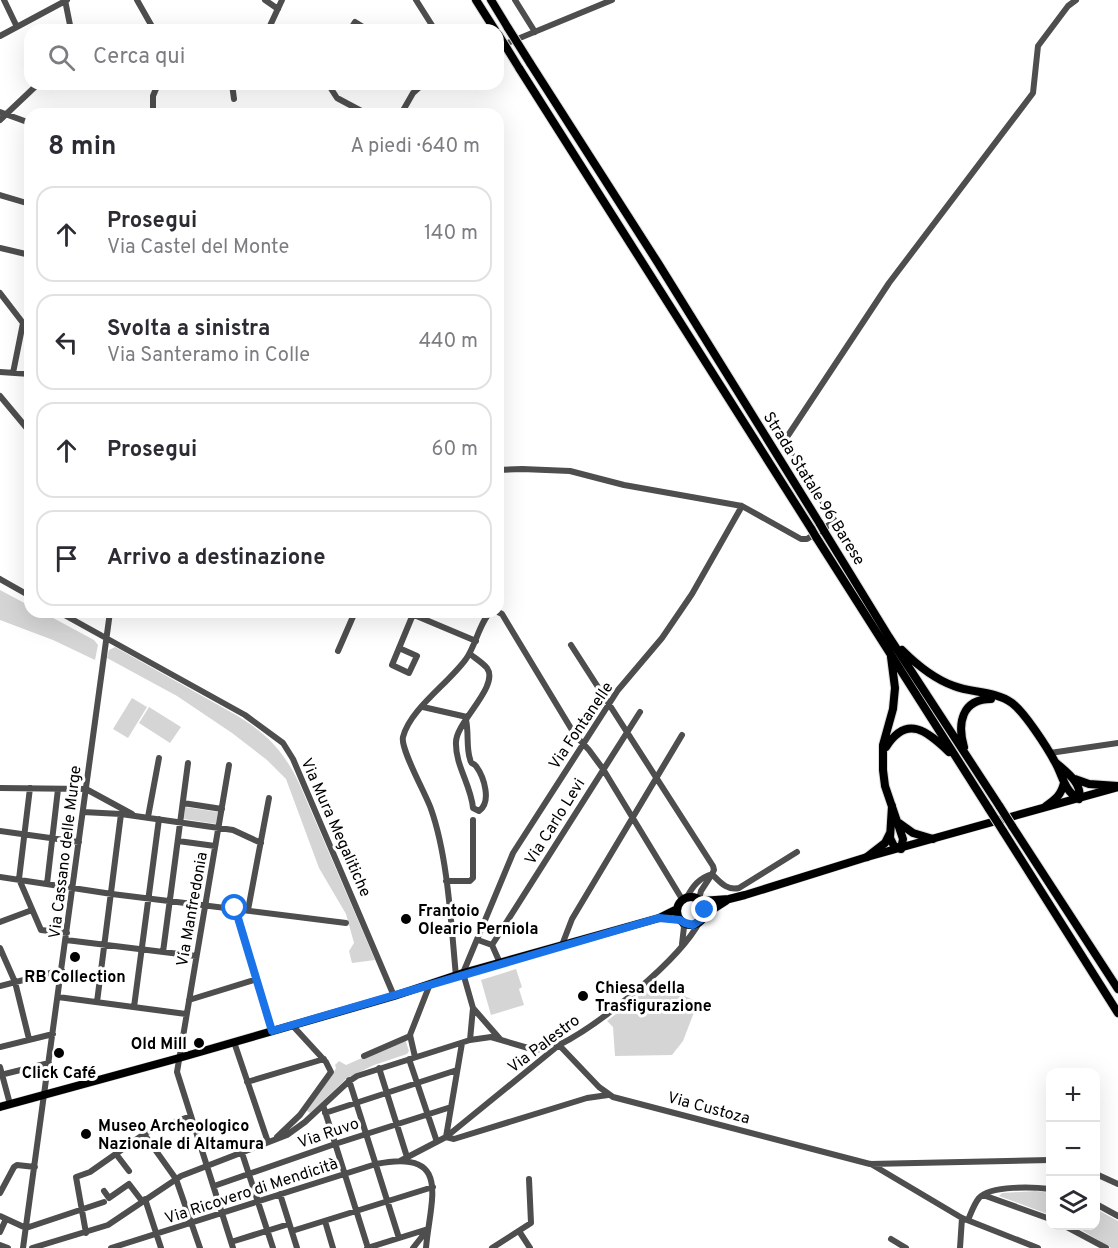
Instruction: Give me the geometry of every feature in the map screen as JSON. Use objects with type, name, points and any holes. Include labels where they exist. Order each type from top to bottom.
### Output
[{"type":"highway","points":[[476,0],[491,24]]},
{"type":"highway","name":"Strada Statale 96 Barese","points":[[491,0],[658,263],[889,637],[963,760],[989,809],[1118,1013]]},
{"type":"highway","name":"Strada Statale 96 Barese","points":[[504,44],[890,653],[963,760],[1000,807],[1118,989]]},
{"type":"highway","points":[[889,637],[926,672],[954,686],[1003,698],[1011,703],[1020,711],[1068,780],[1071,795],[1079,799]]},
{"type":"highway","points":[[890,653],[895,688],[893,709],[882,753],[885,786],[897,820],[903,839],[901,849],[892,843],[892,806]]},
{"type":"highway","points":[[963,760],[960,726],[962,717],[977,700],[1003,698]]},
{"type":"highway","points":[[882,753],[891,739],[903,729],[918,728],[963,760]]},
{"type":"highway","points":[[1068,780],[1118,787]]},
{"type":"highway","points":[[1046,806],[1057,798],[1068,780]]},
{"type":"highway","points":[[897,820],[906,829],[933,839]]},
{"type":"highway","points":[[867,857],[885,843],[891,830]]},
{"type":"main road","name":"Via Palestro","points":[[700,900],[729,899],[867,857],[1118,787]]},
{"type":"main road","points":[[3,1107],[659,918],[677,909],[685,898],[700,900],[704,905],[702,918],[693,925],[659,918]]},
{"type":"main road","name":"Via Palestro","points":[[702,918],[729,899]]},
{"type":"main road","points":[[677,909],[681,921]]},
{"type":"street","points":[[4,0],[17,27]]},
{"type":"street","points":[[0,36],[66,0],[70,24]]},
{"type":"street","points":[[137,0],[151,24]]},
{"type":"street","points":[[265,0],[278,9]]},
{"type":"street","points":[[271,24],[282,0]]},
{"type":"street","points":[[416,0],[431,24]]},
{"type":"street","points":[[515,0],[535,32]]},
{"type":"street","points":[[504,45],[612,0]]},
{"type":"street","points":[[504,470],[570,471],[624,485],[742,506],[801,539],[807,539],[836,521],[785,440],[889,284],[1033,93],[1038,46],[1068,6],[1076,0]]},
{"type":"street","points":[[2,115],[31,90]]},
{"type":"street","points":[[153,108],[156,90]]},
{"type":"street","points":[[233,90],[234,99]]},
{"type":"street","points":[[332,90],[337,98],[355,108]]},
{"type":"street","points":[[404,108],[416,90]]},
{"type":"street","points":[[2,115],[24,121]]},
{"type":"street","points":[[0,195],[24,202]]},
{"type":"street","points":[[0,248],[24,254]]},
{"type":"street","points":[[0,293],[23,323],[13,373]]},
{"type":"street","points":[[0,372],[24,374]]},
{"type":"street","points":[[0,396],[24,425]]},
{"type":"street","name":"Via Fontanelle","points":[[459,975],[478,940],[519,842],[618,690],[662,638],[692,594],[742,506]]},
{"type":"street","points":[[0,579],[24,590]]},
{"type":"street","points":[[504,617],[575,735],[603,769],[685,898],[695,883],[704,876],[712,874]]},
{"type":"street","name":"Via Mura Megalitiche","points":[[69,618],[245,715],[283,743],[293,759],[394,996]]},
{"type":"street","name":"Via Cassano delle Murge","points":[[23,1248],[109,618]]},
{"type":"street","points":[[338,651],[352,618]]},
{"type":"street","points":[[399,648],[417,656],[409,673],[392,665],[409,618]]},
{"type":"street","points":[[423,618],[476,641]]},
{"type":"street","points":[[484,618],[470,654],[409,724],[403,742],[436,824],[459,975],[473,1008],[500,1039]]},
{"type":"street","points":[[571,645],[713,866],[714,870],[701,891],[700,900]]},
{"type":"street","points":[[446,881],[470,881],[473,878],[473,820],[476,810],[457,756],[456,743],[458,732],[483,694],[490,676],[489,669],[470,654]]},
{"type":"street","points":[[423,707],[467,719]]},
{"type":"street","name":"Via Carlo Levi","points":[[492,945],[640,712]]},
{"type":"street","points":[[467,719],[469,758],[476,767],[486,795],[485,804],[476,810]]},
{"type":"street","points":[[562,945],[572,919],[682,735]]},
{"type":"street","points":[[1050,753],[1118,743]]},
{"type":"street","points":[[148,817],[159,758]]},
{"type":"street","points":[[163,952],[188,764]]},
{"type":"street","name":"Via Manfredonia","points":[[229,765],[177,1072],[232,1245]]},
{"type":"street","points":[[0,788],[86,789],[136,816]]},
{"type":"street","points":[[30,788],[19,879],[41,930],[105,944],[196,956]]},
{"type":"street","points":[[46,884],[58,789]]},
{"type":"street","points":[[248,910],[269,798]]},
{"type":"street","points":[[183,803],[222,809]]},
{"type":"street","points":[[83,812],[148,817],[233,830],[261,843]]},
{"type":"street","points":[[97,1002],[121,814]]},
{"type":"street","points":[[134,1007],[159,819]]},
{"type":"street","points":[[0,831],[79,842]]},
{"type":"street","points":[[178,841],[215,846]]},
{"type":"street","points":[[712,874],[729,889],[739,888],[797,852]]},
{"type":"street","points":[[0,877],[112,894],[346,923]]},
{"type":"street","points":[[235,908],[272,1031]]},
{"type":"street","points":[[0,922],[32,910]]},
{"type":"street","name":"Via Palestro","points":[[446,1137],[559,1045],[635,991],[682,946],[702,918]]},
{"type":"street","points":[[681,921],[684,927],[682,946]]},
{"type":"street","points":[[478,940],[492,945],[500,963]]},
{"type":"street","points":[[0,948],[15,982],[29,1040]]},
{"type":"street","points":[[0,986],[62,970]]},
{"type":"street","points":[[189,1000],[256,979]]},
{"type":"street","points":[[430,984],[410,1035],[417,1083],[438,1142]]},
{"type":"street","points":[[58,997],[186,1014]]},
{"type":"street","points":[[470,1040],[473,1008]]},
{"type":"street","points":[[271,1141],[300,1114],[331,1069],[292,1025]]},
{"type":"street","points":[[0,1047],[53,1034]]},
{"type":"street","points":[[364,1056],[410,1035]]},
{"type":"street","points":[[32,1248],[46,1246],[108,1225],[176,1179],[286,1135],[324,1109],[349,1080],[379,1068],[470,1040],[491,1037],[535,1050],[559,1045],[608,1095]]},
{"type":"street","points":[[234,1042],[247,1082],[271,1141]]},
{"type":"street","points":[[446,1137],[462,1043]]},
{"type":"street","points":[[247,1082],[324,1059]]},
{"type":"street","points":[[1,1075],[49,1063]]},
{"type":"street","points":[[0,1067],[3,1107]]},
{"type":"street","points":[[379,1068],[397,1124],[404,1160],[418,1163],[431,1178],[433,1187],[426,1248]]},
{"type":"street","points":[[324,1109],[387,1093],[457,1070]]},
{"type":"street","points":[[349,1080],[399,1238]]},
{"type":"street","name":"Via Ricovero di Mendicità","points":[[111,1248],[376,1164],[404,1160],[446,1137],[454,1140],[587,1098],[608,1095]]},
{"type":"street","name":"Via Custoza","points":[[608,1095],[870,1164]]},
{"type":"street","name":"Via Ruvo","points":[[214,1186],[451,1107]]},
{"type":"street","points":[[324,1109],[368,1248],[428,1229]]},
{"type":"street","points":[[86,1233],[76,1177],[90,1172],[144,1134],[191,1116]]},
{"type":"street","points":[[144,1134],[176,1179],[200,1248]]},
{"type":"street","points":[[242,1153],[273,1248]]},
{"type":"street","points":[[116,1154],[129,1171]]},
{"type":"street","points":[[870,1164],[1046,1160]]},
{"type":"street","points":[[870,1164],[965,1219],[1038,1248]]},
{"type":"street","points":[[0,1193],[14,1167],[17,1165],[34,1167]]},
{"type":"street","points":[[1100,1176],[1118,1184]]},
{"type":"street","points":[[492,1248],[531,1223],[529,1179]]},
{"type":"street","points":[[104,1191],[108,1198],[129,1184],[144,1200],[161,1248]]},
{"type":"street","points":[[292,1231],[433,1187]]},
{"type":"street","points":[[960,1248],[965,1219],[983,1195],[1011,1189],[1046,1189]]},
{"type":"street","points":[[280,1194],[297,1248]]},
{"type":"street","points":[[983,1195],[1046,1218]]},
{"type":"street","points":[[0,1232],[3,1218],[26,1228],[104,1202]]},
{"type":"street","points":[[1100,1207],[1118,1216]]},
{"type":"street","points":[[325,1221],[333,1248]]},
{"type":"street","points":[[232,1245],[267,1230],[289,1224]]},
{"type":"street","points":[[413,1248],[428,1229]]},
{"type":"street","points":[[1072,1230],[1106,1248]]},
{"type":"street","points":[[519,1231],[530,1248]]},
{"type":"street","points":[[891,1239],[906,1248]]},
{"type":"street","points":[[0,1245],[8,1248]]},
{"type":"shaded area","points":[[0,590],[24,603],[24,618],[53,618],[94,640],[98,645],[95,660],[53,640],[0,620]]},
{"type":"shaded area","points":[[115,647],[236,715],[257,729],[280,752],[299,783],[375,960],[352,963],[349,951],[354,943],[346,914],[319,868],[286,779],[267,760],[232,733],[177,696],[107,658],[109,650]]},
{"type":"shaded area","points":[[132,698],[147,707],[128,738],[113,729]]},
{"type":"shaded area","points":[[149,707],[181,727],[170,743],[139,723]]},
{"type":"shaded area","points":[[185,807],[218,812],[216,824],[184,819]]},
{"type":"shaded area","points":[[516,969],[522,987],[519,989],[524,1005],[491,1015],[481,980]]},
{"type":"shaded area","points":[[655,983],[698,1002],[683,1041],[672,1055],[615,1056],[613,1027],[607,1021]]},
{"type":"shaded area","points":[[405,1039],[409,1051],[407,1054],[374,1065],[347,1078],[310,1113],[306,1110],[333,1074],[335,1065],[339,1061],[346,1065]]},
{"type":"shaded area","points":[[1046,1192],[1046,1214],[999,1196],[1002,1193]]},
{"type":"shaded area","points":[[1100,1211],[1118,1221],[1118,1248],[1111,1248],[1082,1230],[1100,1230]]},
{"type":"place","name":"Frantoio Oleario Perniola","points":[[406,919]]},
{"type":"place","name":"RB Collection","points":[[75,957]]},
{"type":"place","name":"Chiesa della Trasfigurazione","points":[[583,996]]},
{"type":"place","name":"Old Mill","points":[[199,1043]]},
{"type":"place","name":"Click Café","points":[[59,1053]]},
{"type":"place","name":"Museo Archeologico Nazionale di Altamura","points":[[86,1134]]},
{"type":"route","points":[[235,908],[272,1031],[394,996],[463,973],[659,918],[680,920],[693,925],[703,918],[705,910]]}]
